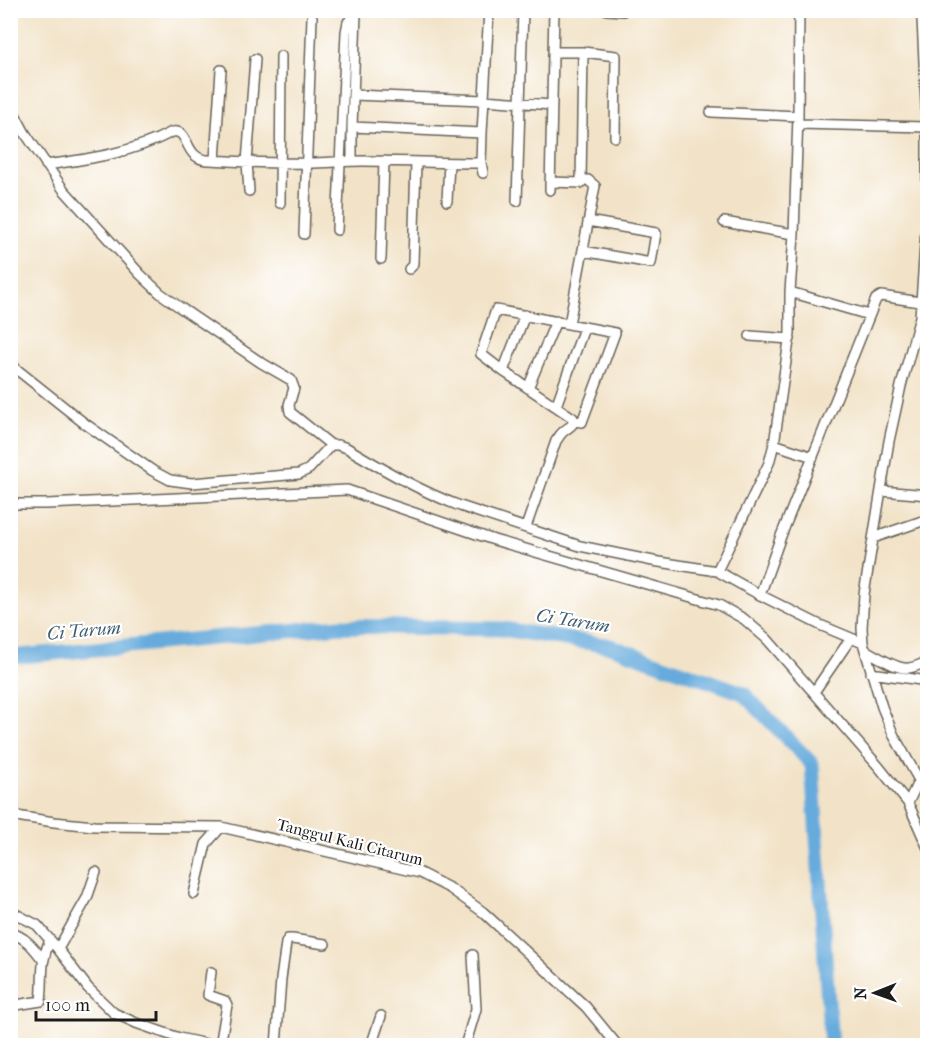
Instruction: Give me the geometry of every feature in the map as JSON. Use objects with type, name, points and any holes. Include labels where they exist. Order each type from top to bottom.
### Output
[{"type":"street","points":[[46,165],[108,156],[143,146],[177,131],[182,133],[195,156],[203,159],[307,163],[384,161],[449,163],[482,168],[489,10]]},
{"type":"street","points":[[517,201],[523,10]]},
{"type":"street","points":[[554,10],[550,186],[581,183],[583,52]]},
{"type":"street","points":[[607,10],[623,11]]},
{"type":"street","points":[[717,571],[769,463],[790,339],[798,120],[799,10]]},
{"type":"street","points":[[352,161],[356,13]]},
{"type":"street","points":[[337,230],[346,26],[356,13]]},
{"type":"street","points":[[924,13],[927,216],[920,302],[924,316],[915,335],[889,441],[862,614],[864,647],[880,702],[891,729],[919,780],[927,787]]},
{"type":"street","points":[[304,234],[312,17]]},
{"type":"street","points":[[554,52],[583,52],[616,56],[615,138]]},
{"type":"street","points":[[280,203],[281,56]]},
{"type":"street","points":[[249,191],[247,162],[255,59]]},
{"type":"street","points":[[215,160],[221,70]]},
{"type":"street","points":[[353,95],[552,105]]},
{"type":"street","points":[[10,105],[25,133],[63,189],[140,274],[160,293],[260,362],[291,380],[294,388],[289,405],[290,412],[331,445],[347,448],[401,480],[442,500],[580,546],[717,571],[760,595],[851,638],[898,667],[905,669],[916,667],[927,661]]},
{"type":"street","points":[[711,112],[798,120],[927,127]]},
{"type":"street","points":[[352,127],[482,133]]},
{"type":"street","points":[[381,259],[384,161]]},
{"type":"street","points":[[409,269],[413,263],[416,162]]},
{"type":"street","points":[[447,201],[449,163]]},
{"type":"street","points":[[569,324],[595,186],[588,180],[581,180]]},
{"type":"street","points":[[583,251],[651,262],[656,233],[588,221]]},
{"type":"street","points":[[724,222],[794,234]]},
{"type":"street","points":[[790,292],[869,315]]},
{"type":"street","points":[[760,595],[876,299],[881,296],[920,302]]},
{"type":"street","points":[[496,310],[615,333],[582,422],[574,422],[573,418],[480,354],[496,310]]},
{"type":"street","points":[[503,371],[525,315]]},
{"type":"street","points":[[528,388],[556,321]]},
{"type":"street","points":[[556,406],[584,328]]},
{"type":"street","points":[[915,335],[927,336]]},
{"type":"street","points":[[750,336],[790,339]]},
{"type":"street","points":[[10,364],[84,423],[153,471],[170,480],[185,483],[208,482],[300,474],[309,469],[331,445]]},
{"type":"street","points":[[526,527],[556,441],[574,422]]},
{"type":"street","points":[[774,444],[813,457]]},
{"type":"street","points":[[10,504],[342,490],[494,540],[719,605],[744,619],[767,639],[879,767],[908,803],[927,848]]},
{"type":"street","points":[[882,491],[927,495]]},
{"type":"street","points":[[873,538],[927,519]]},
{"type":"street","points":[[814,692],[851,638]]},
{"type":"street","points":[[871,673],[927,681]]},
{"type":"street","points":[[908,803],[919,780]]},
{"type":"street","name":"Tanggul Kali Citarum","points":[[10,815],[94,826],[222,827],[420,873],[435,880],[483,912],[586,1007],[618,1046]]},
{"type":"street","points":[[194,894],[206,844],[222,827]]},
{"type":"street","points":[[58,949],[87,898],[96,872]]},
{"type":"street","points":[[10,911],[37,925],[88,988],[114,1013],[178,1042],[218,1046],[227,1005],[225,1001],[207,996],[212,972]]},
{"type":"street","points":[[10,933],[14,933],[31,944],[43,960]]},
{"type":"street","points":[[276,1046],[286,943],[288,939],[292,939],[325,944]]},
{"type":"street","points":[[10,1006],[41,1001],[44,953],[50,940]]},
{"type":"street","points":[[465,1046],[476,1009],[473,955]]},
{"type":"street","points":[[371,1046],[381,1016]]},
{"type":"waterway","name":"Ci Tarum","points":[[10,657],[341,626],[503,629],[610,646],[743,693],[812,764],[831,1046]]}]
